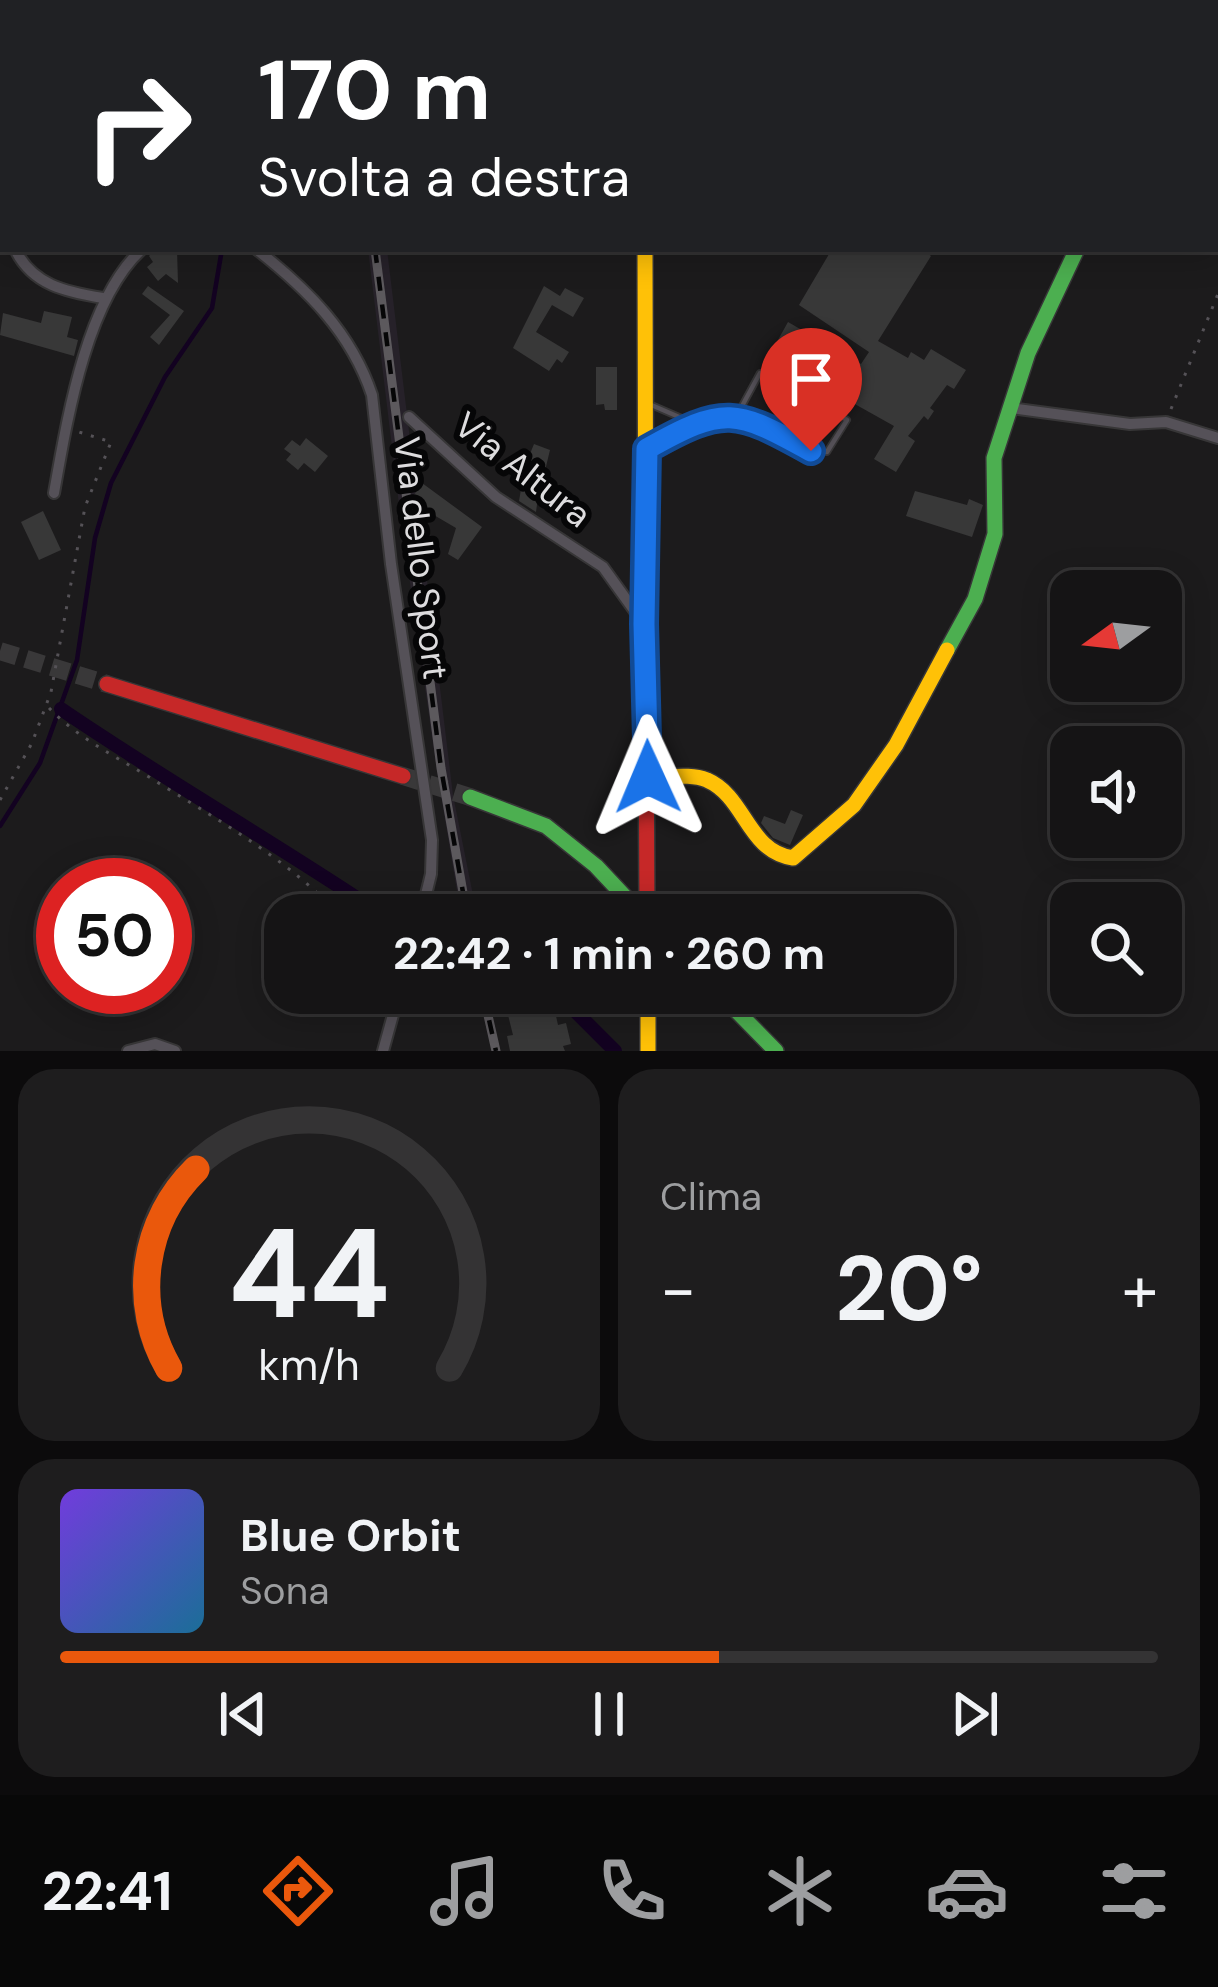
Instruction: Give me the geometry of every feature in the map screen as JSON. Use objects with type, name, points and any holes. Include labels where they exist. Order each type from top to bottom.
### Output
[{"type":"main road","points":[[645,252],[646,894]]},
{"type":"main road","points":[[648,777],[694,775],[710,781],[723,789],[765,849],[793,858],[854,805],[896,745],[975,598],[994,534],[994,458],[1028,353],[1076,252]]},
{"type":"main road","points":[[107,684],[403,776]]},
{"type":"main road","points":[[470,797],[546,826],[624,894]]},
{"type":"main road","points":[[648,1014],[649,1051]]},
{"type":"main road","points":[[740,1014],[776,1051]]},
{"type":"street","points":[[16,252],[23,267],[49,285],[103,298]]},
{"type":"street","points":[[54,493],[66,428],[103,298],[140,252]]},
{"type":"street","name":"Via dello Sport","points":[[260,252],[318,300],[364,373],[371,395],[432,840],[426,894]]},
{"type":"street","points":[[1010,408],[1130,424],[1166,422],[1218,438]]},
{"type":"street","name":"Via Altura","points":[[409,417],[496,496],[603,567],[644,624]]},
{"type":"street","points":[[383,1051],[393,1014]]},
{"type":"street","points":[[128,1051],[155,1044],[175,1051]]},
{"type":"lane","points":[[647,449],[693,423],[736,417],[753,419],[811,451],[827,452],[847,420],[770,373],[760,373],[736,417]]},
{"type":"lane","points":[[647,403],[693,423]]},
{"type":"path","points":[[1166,422],[1218,294]]},
{"type":"path","points":[[0,800],[47,706],[85,507],[111,442],[66,428]]},
{"type":"path","points":[[47,706],[72,732],[320,894]]},
{"type":"shaded area","points":[[368,252],[387,252],[453,795],[473,894],[458,894]]},
{"type":"building","points":[[177,252],[178,283],[166,274],[158,281],[147,267],[153,262],[149,256]]},
{"type":"building","points":[[830,252],[926,252],[931,256],[878,341],[908,358],[911,352],[924,360],[931,349],[966,370],[954,389],[947,385],[930,408],[934,411],[928,420],[924,416],[908,436],[915,441],[896,472],[874,459],[894,426],[769,356],[788,322],[861,364],[869,352],[799,305]]},
{"type":"building","points":[[148,286],[184,311],[159,345],[150,337],[170,315],[142,294]]},
{"type":"building","points":[[544,286],[560,296],[565,288],[584,298],[573,317],[552,305],[536,332],[569,352],[549,371],[513,348]]},
{"type":"building","points":[[44,311],[72,317],[67,337],[78,340],[74,356],[0,335],[3,313],[41,323]]},
{"type":"building","points":[[596,367],[617,367],[617,410],[596,405]]},
{"type":"building","points":[[306,438],[328,456],[315,472],[304,463],[298,470],[286,460],[291,454],[284,449],[292,440],[300,446]]},
{"type":"building","points":[[534,444],[550,450],[543,479],[552,481],[548,500],[538,497],[536,512],[519,501]]},
{"type":"building","points":[[422,483],[482,527],[458,560],[448,554],[456,528],[410,501]]},
{"type":"building","points":[[915,491],[983,505],[972,537],[906,516]]},
{"type":"building","points":[[43,511],[61,550],[39,560],[21,522]]},
{"type":"building","points":[[791,810],[803,815],[790,845],[773,838],[761,823],[764,816],[785,824]]},
{"type":"building","points":[[508,1014],[556,1014],[558,1025],[566,1023],[571,1044],[563,1046],[565,1051],[510,1051],[507,1036],[513,1035]]},
{"type":"waterway","points":[[0,826],[40,763],[77,660],[95,538],[111,483],[165,377],[212,308],[221,252]]},
{"type":"waterway","points":[[61,709],[350,894]]},
{"type":"waterway","points":[[578,1014],[615,1051]]},
{"type":"tunnel","points":[[0,651],[107,684]]},
{"type":"tunnel","points":[[403,776],[470,797]]},
{"type":"railway","points":[[375,252],[441,768],[463,894]]},
{"type":"railway","points":[[488,1014],[496,1051]]},
{"type":"traffic: fast","points":[[947,650],[975,599],[995,534],[994,458],[1028,353],[1076,252]]},
{"type":"traffic: fast","points":[[470,797],[546,826],[622,894]]},
{"type":"traffic: fast","points":[[740,1014],[776,1051]]},
{"type":"traffic: slow","points":[[645,252],[646,714]]},
{"type":"traffic: slow","points":[[648,777],[707,780],[730,798],[766,845],[793,858],[854,805],[896,745],[947,650]]},
{"type":"traffic: slow","points":[[648,1014],[648,1051]]},
{"type":"traffic: jam","points":[[107,684],[403,776]]},
{"type":"traffic: jam","points":[[646,714],[647,894]]},
{"type":"route","points":[[648,777],[647,449],[693,423],[736,417],[753,419],[811,451]]}]
